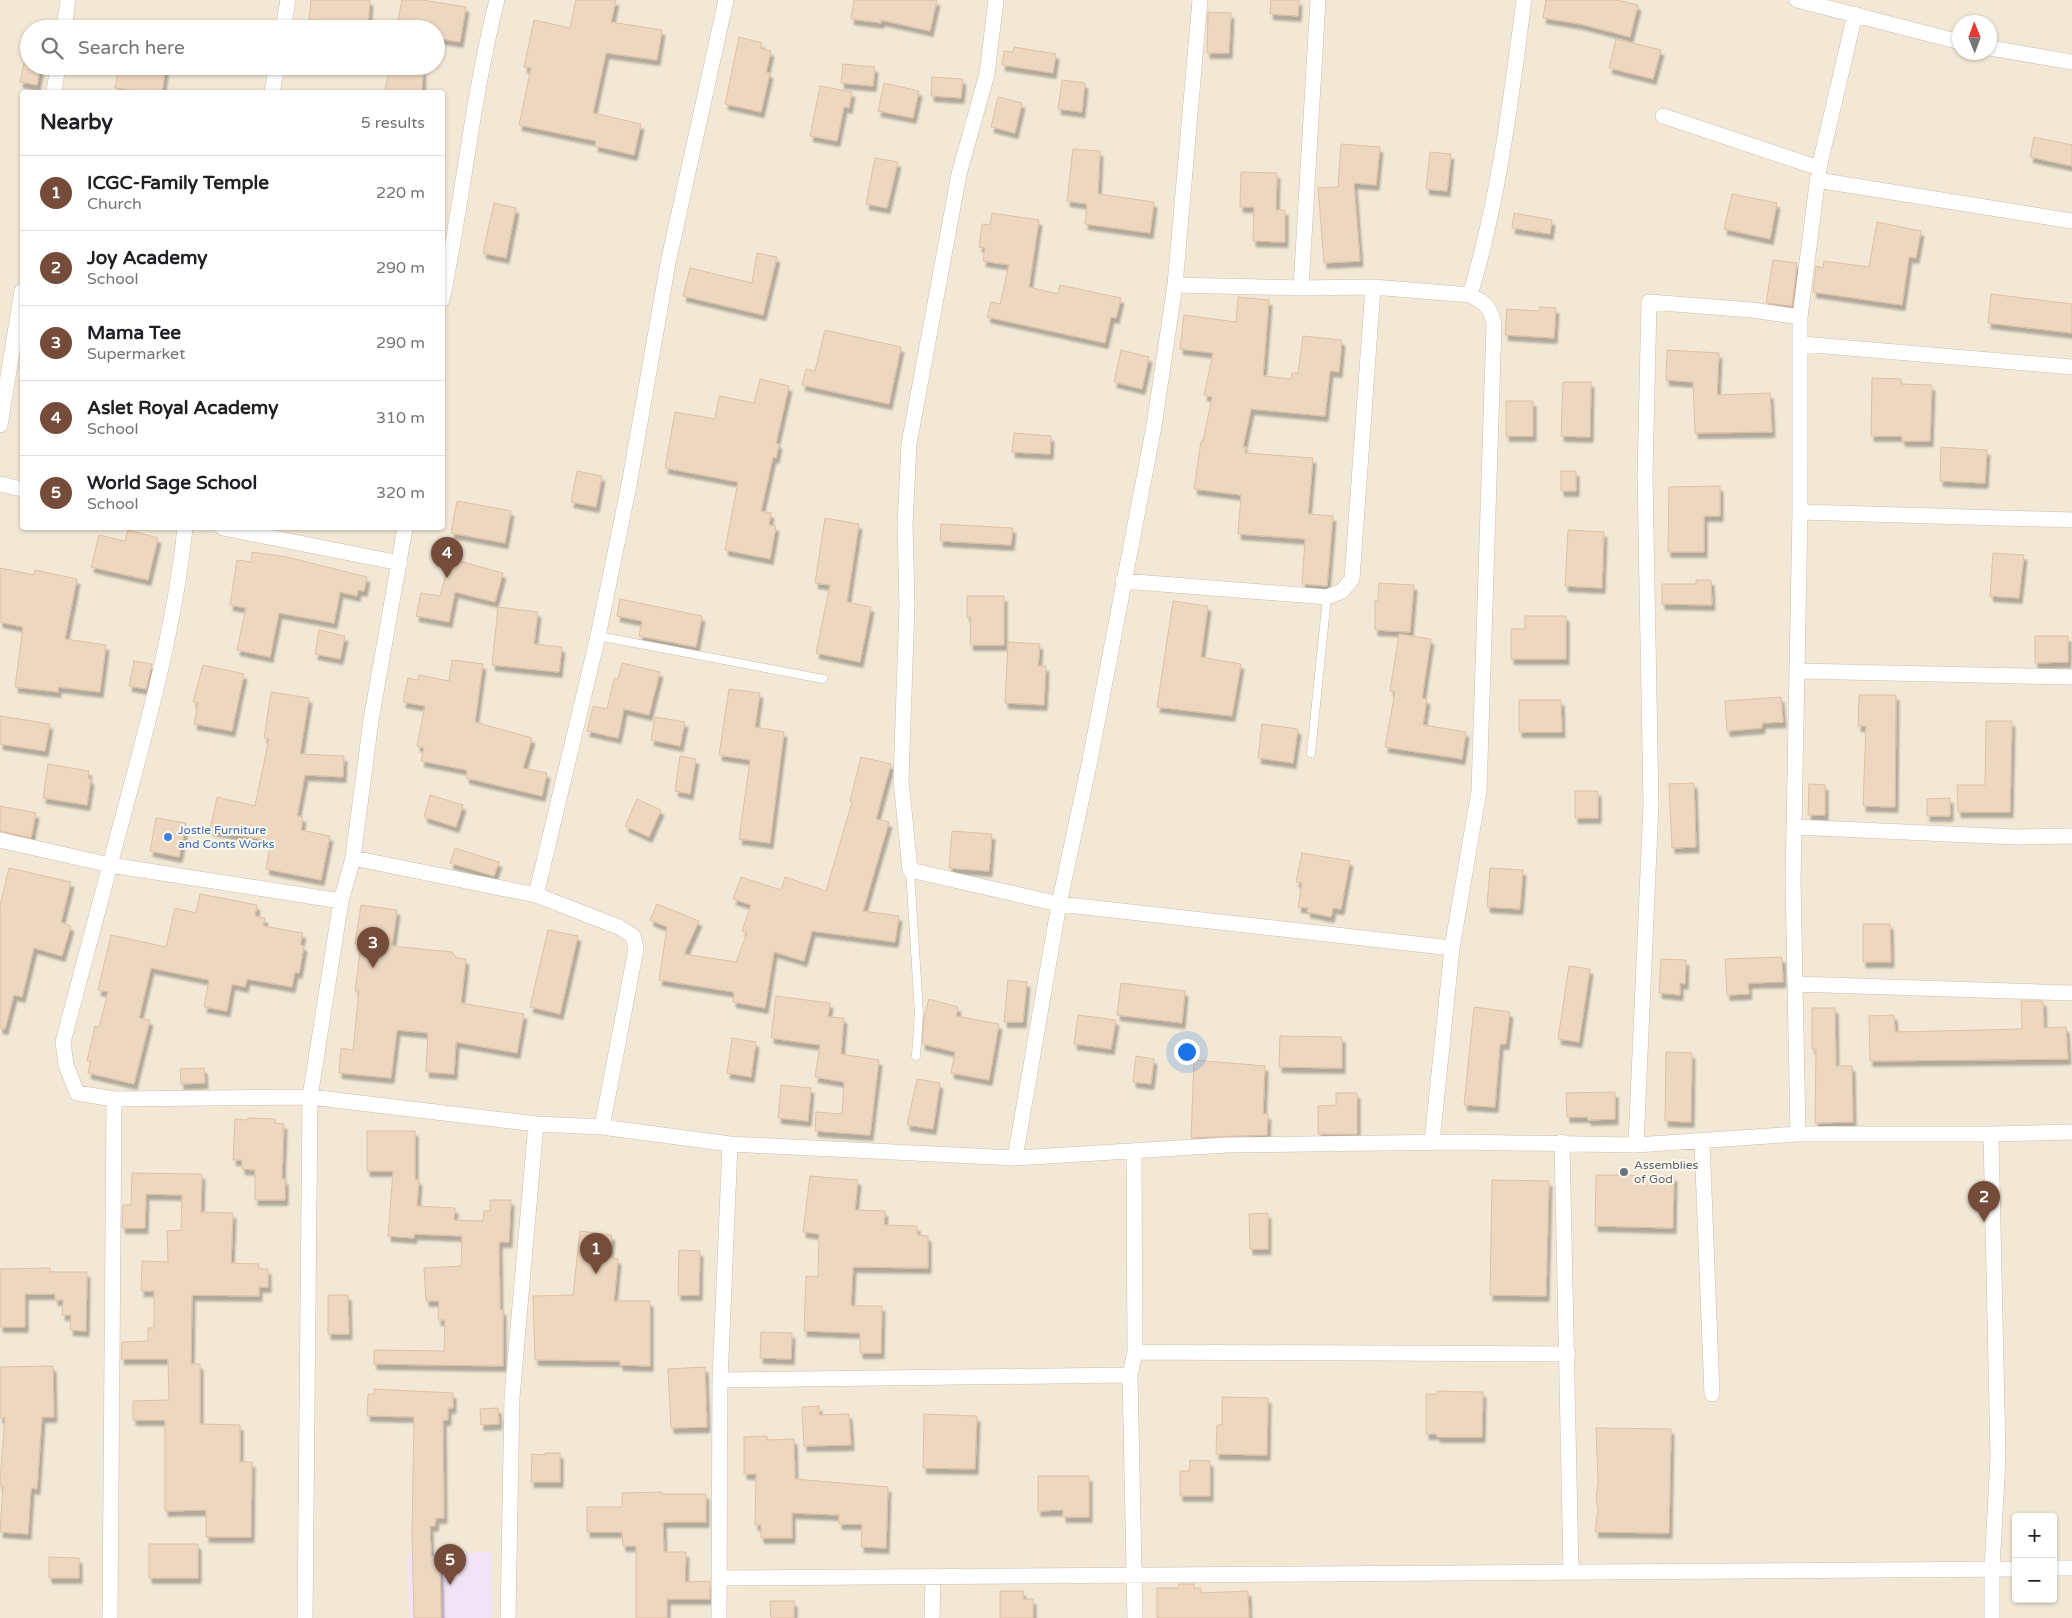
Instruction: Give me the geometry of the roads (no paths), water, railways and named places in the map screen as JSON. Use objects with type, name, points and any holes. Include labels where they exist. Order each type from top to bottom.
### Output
[{"type":"street","points":[[65,20],[68,0]]},
{"type":"street","points":[[285,20],[288,0]]},
{"type":"street","points":[[445,286],[457,231],[484,53],[497,0]]},
{"type":"street","points":[[536,895],[598,636],[629,485],[668,263],[726,0]]},
{"type":"street","points":[[996,0],[987,74],[959,174],[909,444],[904,524],[907,605],[900,780],[910,870],[1059,904],[1452,948]]},
{"type":"street","points":[[1015,1158],[1059,904],[1090,760],[1154,426],[1175,285],[1200,0]]},
{"type":"street","points":[[1301,288],[1318,0]]},
{"type":"street","points":[[1470,295],[1485,244],[1514,80],[1524,0]]},
{"type":"street","points":[[1797,0],[1952,40]]},
{"type":"street","points":[[1798,1134],[1794,984],[1794,827],[1802,344],[1800,317],[1818,174],[1855,14]]},
{"type":"street","points":[[1997,49],[2072,62]]},
{"type":"street","points":[[54,90],[57,75]]},
{"type":"street","points":[[272,90],[275,75]]},
{"type":"street","points":[[1663,116],[1818,174],[2072,221]]},
{"type":"street","points":[[1175,285],[1301,288],[1373,287],[1470,295],[1483,301],[1491,312],[1494,324],[1479,791],[1452,948],[1432,1142]]},
{"type":"street","points":[[1123,581],[1327,598],[1342,591],[1352,580],[1373,287]]},
{"type":"street","points":[[1636,1145],[1651,804],[1645,476],[1649,302],[1752,310],[1800,317]]},
{"type":"street","points":[[0,425],[20,303]]},
{"type":"street","points":[[1802,344],[2072,367]]},
{"type":"street","points":[[0,484],[20,489]]},
{"type":"street","points":[[1800,512],[2072,520]]},
{"type":"street","points":[[185,530],[180,581],[162,668],[63,1042],[66,1065],[77,1093],[114,1099],[310,1097],[536,1124],[602,1127],[730,1144],[1015,1158],[1227,1145],[1432,1142],[1562,1142],[1636,1145],[1798,1134],[2072,1132]]},
{"type":"street","points":[[233,530],[400,563]]},
{"type":"street","points":[[305,1618],[310,1097],[341,901],[353,858],[371,720],[392,590],[400,563],[405,530]]},
{"type":"street","points":[[1798,671],[2072,677]]},
{"type":"street","points":[[1794,827],[2015,837],[2072,836]]},
{"type":"street","points":[[0,840],[110,866],[341,901]]},
{"type":"street","points":[[353,858],[536,895],[620,927],[633,936],[636,949],[602,1127]]},
{"type":"street","points":[[1794,984],[2072,993]]},
{"type":"street","points":[[110,1618],[114,1099]]},
{"type":"street","points":[[508,1618],[512,1397],[536,1124]]},
{"type":"street","points":[[1991,1134],[1998,1457],[1992,1569],[1992,1618]]},
{"type":"street","points":[[1702,1141],[1712,1394]]},
{"type":"street","points":[[1562,1142],[1568,1354],[1571,1572]]},
{"type":"street","points":[[719,1618],[720,1380],[730,1144]]},
{"type":"street","points":[[1134,1152],[1134,1352],[1130,1375],[1135,1618]]},
{"type":"street","points":[[1134,1352],[1568,1354]]},
{"type":"street","points":[[720,1380],[1130,1375]]},
{"type":"street","points":[[2057,1568],[2072,1568]]},
{"type":"street","points":[[719,1578],[2012,1569]]},
{"type":"street","points":[[932,1618],[933,1577]]},
{"type":"lane","points":[[1311,753],[1327,598]]},
{"type":"lane","points":[[598,636],[824,679]]},
{"type":"lane","points":[[910,870],[919,1013],[916,1056]]},
{"type":"place","name":"Aslet Royal Academy","points":[[447,578]]},
{"type":"place","name":"Jostle Furniture and Conts Works","points":[[168,837]]},
{"type":"place","name":"Mama Tee","points":[[373,968]]},
{"type":"place","name":"Assemblies of God","points":[[1624,1172]]},
{"type":"place","name":"Joy Academy","points":[[1984,1222]]},
{"type":"place","name":"ICGC-Family Temple","points":[[596,1274]]},
{"type":"place","name":"World Sage School","points":[[450,1585]]}]
